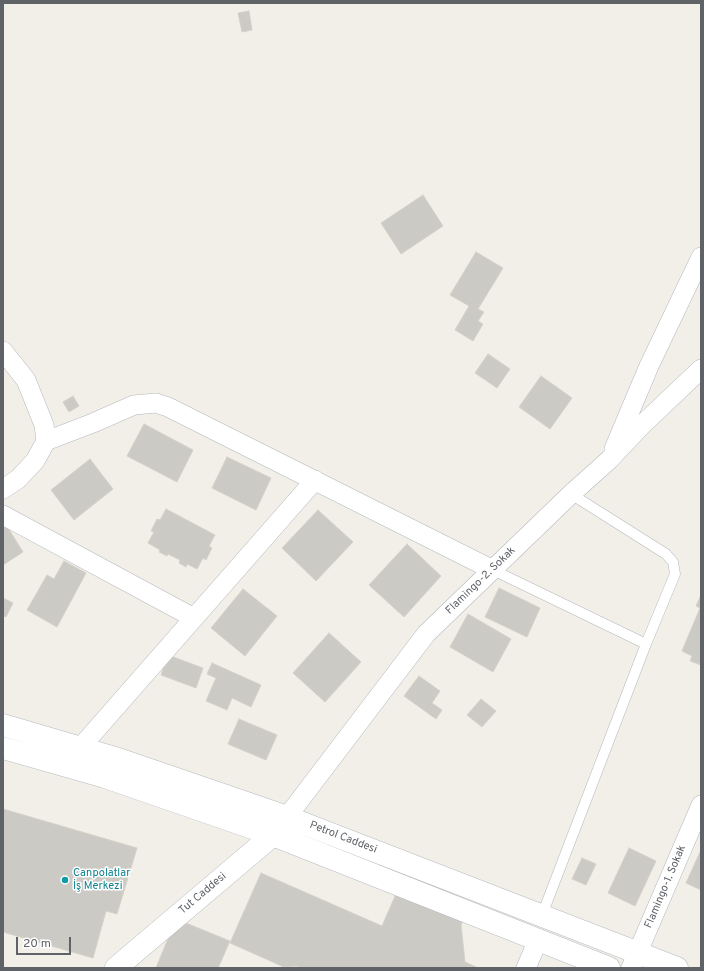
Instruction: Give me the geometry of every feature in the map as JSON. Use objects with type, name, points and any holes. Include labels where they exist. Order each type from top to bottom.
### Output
[{"type":"main road","name":"Petrol Caddesi","points":[[3,725],[115,758],[287,817],[542,915],[634,960],[677,968]]},
{"type":"main road","points":[[3,748],[105,777],[273,835],[609,968]]},
{"type":"main road","name":"Tut Caddesi","points":[[116,968],[273,835],[287,817]]},
{"type":"street","points":[[609,460],[649,366],[701,258]]},
{"type":"street","points":[[3,351],[26,380],[44,425],[46,441],[35,461],[18,479],[3,489]]},
{"type":"street","name":"Flamingo-2. Sokak","points":[[287,817],[426,634],[571,494],[609,460],[643,424],[701,369]]},
{"type":"street","points":[[46,441],[93,423],[125,407],[143,403],[156,403],[168,407],[493,570]]},
{"type":"street","points":[[80,748],[314,480]]},
{"type":"street","points":[[3,514],[194,618]]},
{"type":"street","name":"Flamingo-1. Sokak","points":[[634,960],[701,806]]},
{"type":"street","points":[[526,968],[538,940]]},
{"type":"lane","points":[[542,915],[646,644],[675,574],[673,562],[666,554],[571,494]]},
{"type":"lane","points":[[493,570],[646,644]]},
{"type":"building","points":[[249,11],[252,30],[242,32],[238,13]]},
{"type":"building","points":[[423,195],[443,226],[401,254],[381,223]]},
{"type":"building","points":[[476,252],[503,268],[478,309],[484,312],[478,321],[483,324],[473,341],[455,330],[469,306],[450,295]]},
{"type":"building","points":[[488,354],[510,369],[497,388],[475,373]]},
{"type":"building","points":[[541,376],[572,398],[550,429],[519,407]]},
{"type":"building","points":[[73,396],[79,406],[69,412],[63,402]]},
{"type":"building","points":[[144,424],[193,450],[177,482],[127,456]]},
{"type":"building","points":[[227,457],[271,478],[256,510],[212,488]]},
{"type":"building","points":[[90,459],[113,489],[74,520],[51,490]]},
{"type":"building","points":[[166,509],[215,535],[209,546],[212,548],[206,560],[203,558],[197,569],[187,564],[186,567],[179,563],[180,560],[168,554],[167,556],[159,552],[160,550],[148,543],[154,532],[151,531],[157,519],[160,520]]},
{"type":"building","points":[[318,510],[353,542],[316,581],[282,548]]},
{"type":"building","points":[[5,523],[23,552],[3,565],[3,524]]},
{"type":"building","points":[[407,544],[441,576],[404,617],[369,585]]},
{"type":"building","points":[[64,561],[86,573],[57,627],[27,610],[47,575],[54,579]]},
{"type":"building","points":[[499,588],[540,608],[527,637],[485,617]]},
{"type":"building","points":[[243,589],[277,616],[245,656],[211,628]]},
{"type":"building","points":[[701,595],[701,665],[690,661],[692,656],[682,651],[700,608],[696,606]]},
{"type":"building","points":[[3,598],[13,603],[6,617],[3,616]]},
{"type":"building","points":[[468,614],[511,639],[493,672],[450,647]]},
{"type":"building","points":[[329,633],[361,662],[325,702],[293,673]]},
{"type":"building","points":[[168,655],[203,668],[196,688],[161,675]]},
{"type":"building","points":[[212,663],[261,685],[251,707],[232,698],[227,710],[206,701],[216,678],[207,674]]},
{"type":"building","points":[[419,676],[440,691],[432,703],[442,710],[436,719],[404,696]]},
{"type":"building","points":[[481,699],[496,711],[482,727],[467,715]]},
{"type":"building","points":[[239,719],[277,735],[266,760],[228,744]]},
{"type":"building","name":"Canpolatlar İş Merkezi","points":[[3,809],[137,848],[117,914],[106,911],[93,958],[3,932]]},
{"type":"building","points":[[629,848],[656,861],[635,906],[608,893]]},
{"type":"building","points":[[701,852],[701,890],[686,883]]},
{"type":"building","points":[[582,858],[596,864],[586,885],[572,879]]},
{"type":"building","points":[[261,873],[382,926],[399,887],[465,916],[461,925],[465,962],[478,968],[284,967],[230,943]]},
{"type":"building","points":[[176,919],[230,941],[218,968],[156,968]]},
{"type":"place","name":"Canpolatlar İş Merkezi","points":[[65,880]]}]
